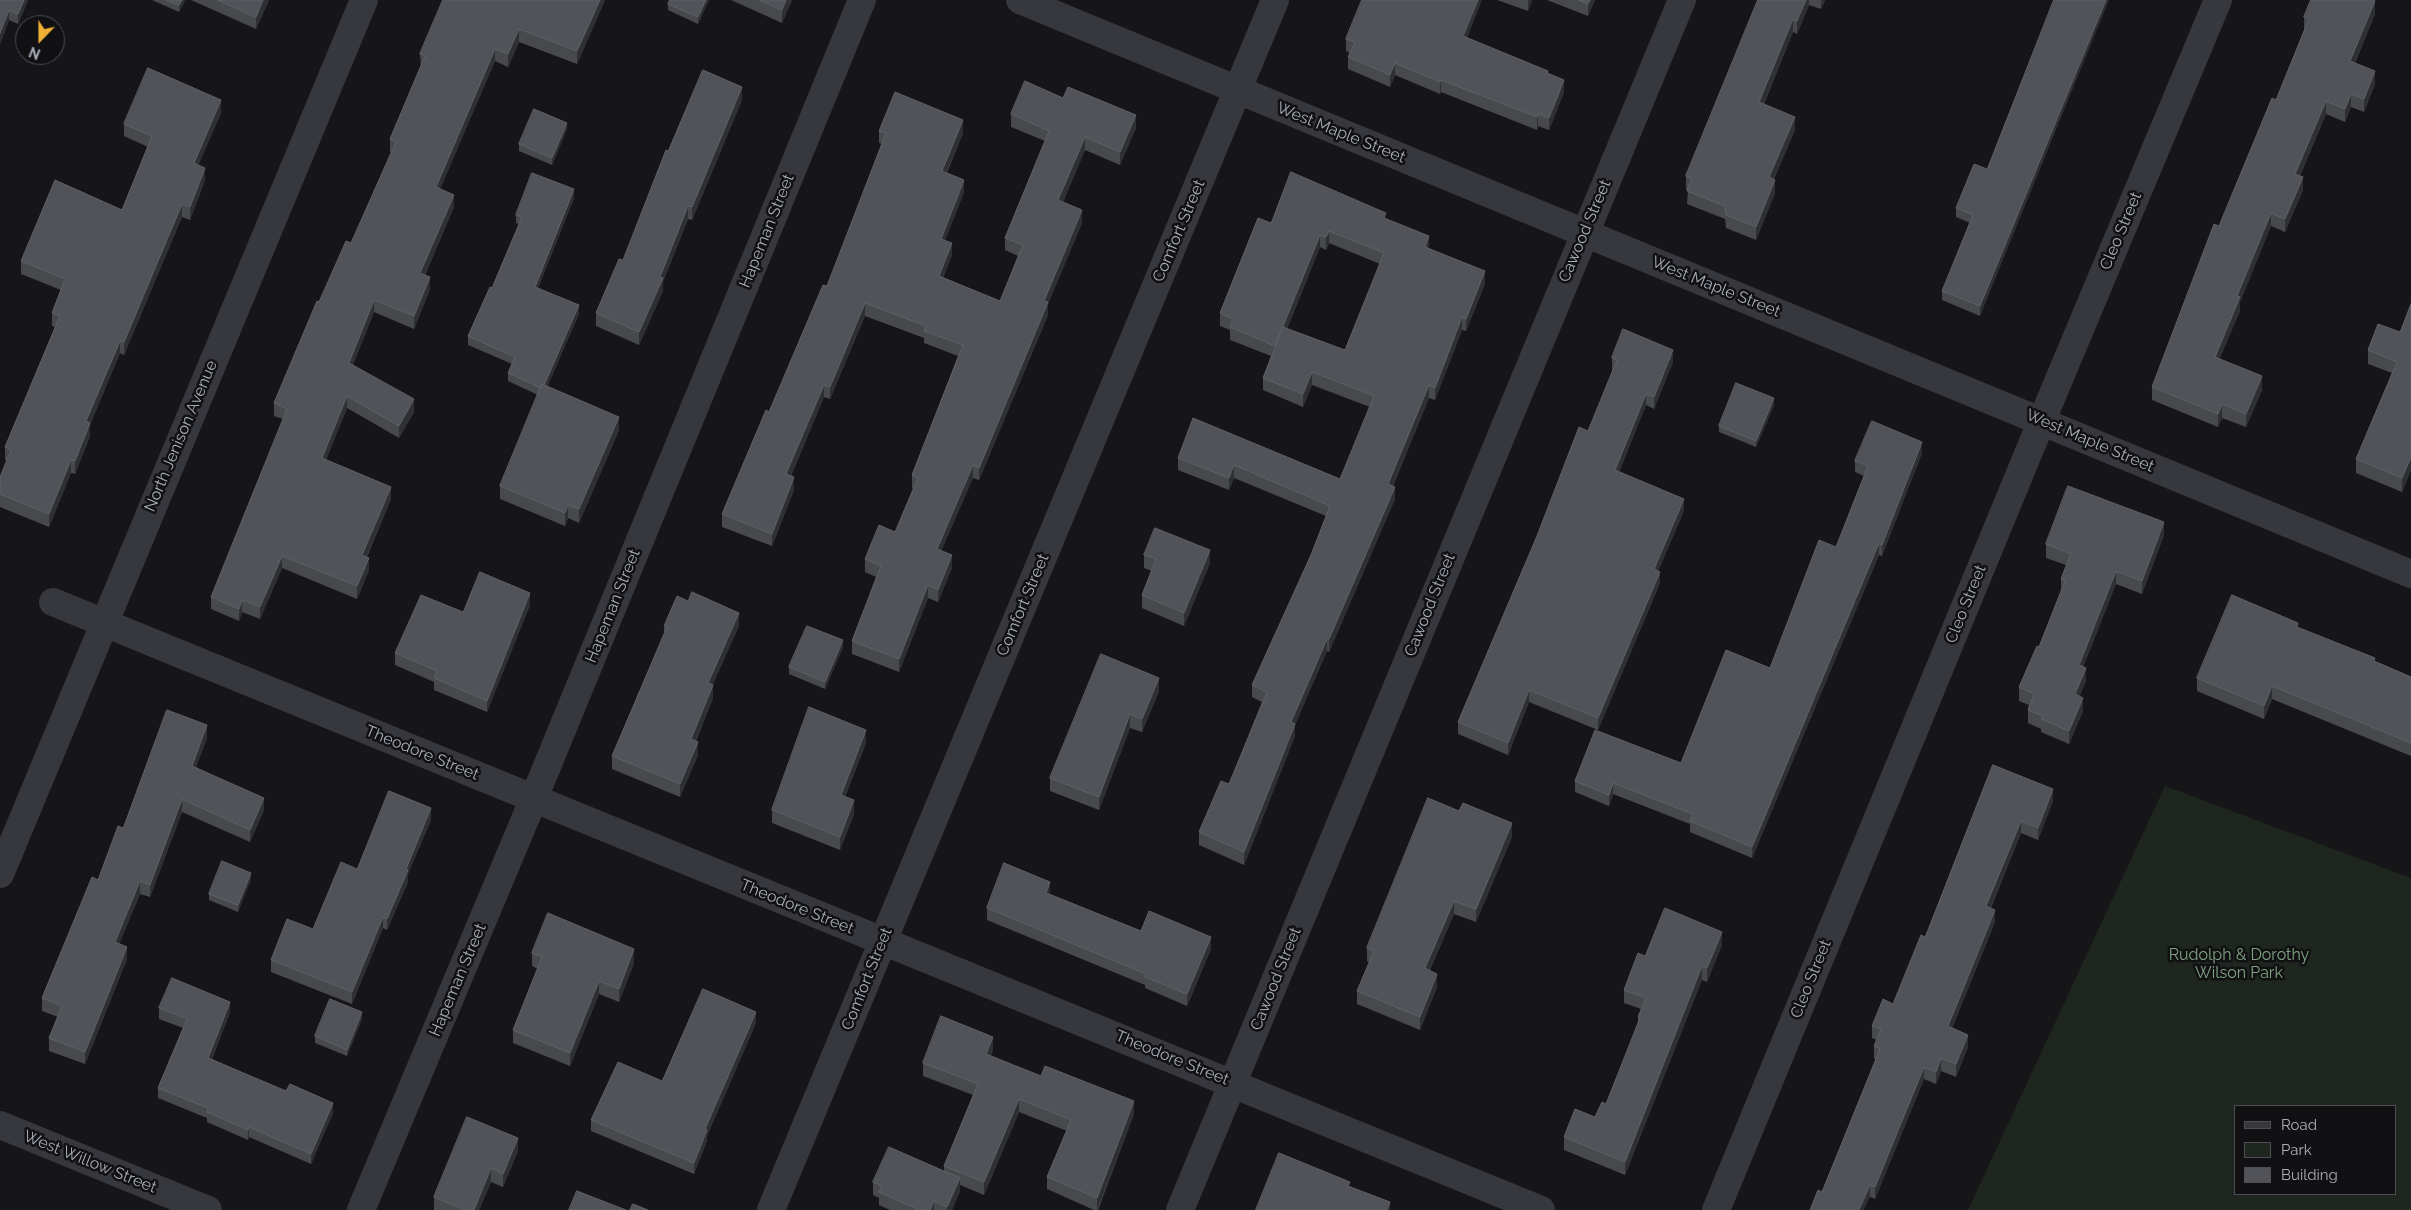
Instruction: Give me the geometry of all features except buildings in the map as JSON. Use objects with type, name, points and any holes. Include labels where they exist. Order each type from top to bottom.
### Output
[{"type":"street","name":"North Jenison Avenue","points":[[0,874],[103,622],[364,0]]},
{"type":"street","name":"Hapeman Street","points":[[361,1210],[534,798],[862,0]]},
{"type":"street","name":"West Maple Street","points":[[1020,0],[2042,420],[2411,574]]},
{"type":"street","name":"Comfort Street","points":[[771,1210],[1275,0]]},
{"type":"street","name":"Cawood Street","points":[[1180,1210],[1682,0]]},
{"type":"street","name":"Cleo Street","points":[[1716,1210],[2042,420],[2218,0]]},
{"type":"street","name":"Theodore Street","points":[[53,602],[1541,1210]]},
{"type":"street","name":"West Willow Street","points":[[0,1125],[208,1210]]},
{"type":"green space","name":"Rudolph & Dorothy Wilson Park","points":[[2165,786],[2411,878],[2411,1210],[1968,1210]]}]
